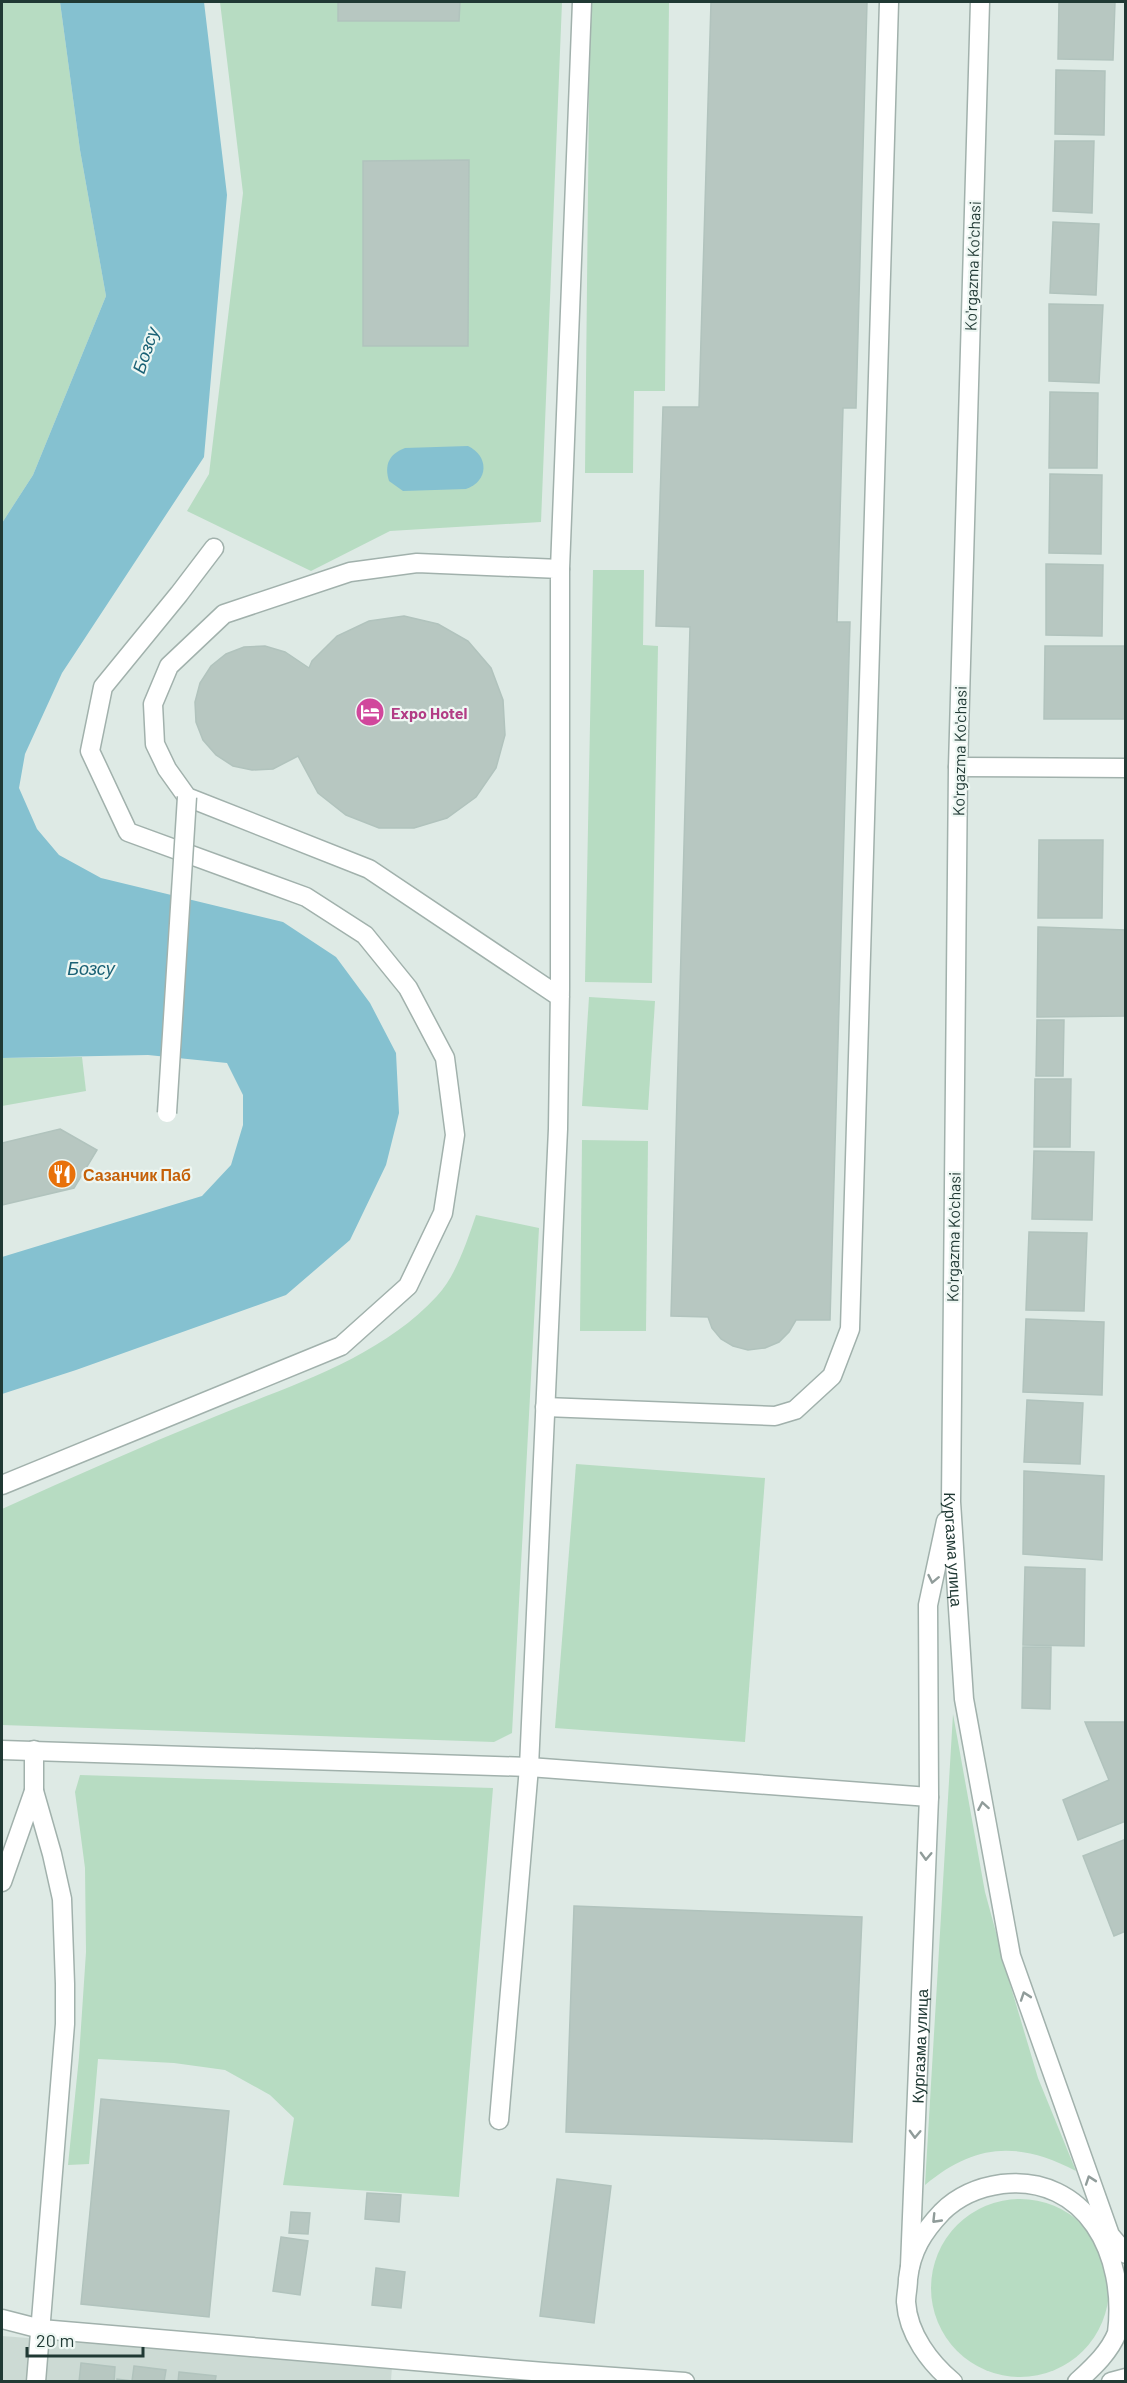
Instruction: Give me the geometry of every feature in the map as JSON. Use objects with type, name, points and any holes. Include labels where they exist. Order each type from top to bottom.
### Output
[{"type":"street","points":[[500,2120],[529,1767],[558,1129],[560,569],[582,2]]},
{"type":"street","points":[[545,1407],[776,1416],[795,1410],[832,1376],[850,1329],[889,2]]},
{"type":"street","name":"Ko'rgazma Ko'chasi","points":[[951,1502],[958,767],[980,2]]},
{"type":"street","points":[[2,1485],[341,1346],[408,1286],[443,1213],[455,1135],[446,1058],[408,988],[365,936],[306,897],[128,832],[90,752],[103,687],[214,548]]},
{"type":"street","points":[[560,569],[417,563],[350,572],[224,614],[170,666],[153,704],[155,744],[167,769],[187,797],[369,869],[560,998]]},
{"type":"street","points":[[958,767],[1125,768]]},
{"type":"street","points":[[167,1113],[187,797]]},
{"type":"street","name":"Кургазма улица","points":[[910,2266],[928,1797],[928,1605],[951,1502]]},
{"type":"street","name":"Кургазма улица","points":[[951,1502],[964,1699],[1011,1956],[1122,2266],[1125,2301],[1116,2334],[1098,2364],[1077,2382]]},
{"type":"street","points":[[2,1749],[529,1767],[928,1797]]},
{"type":"street","points":[[34,1750],[34,1791],[62,1899],[65,1984],[65,2024],[36,2382]]},
{"type":"street","points":[[2,1882],[34,1791]]},
{"type":"street","points":[[954,2382],[938,2370],[916,2339],[906,2303],[910,2266],[924,2231],[950,2204],[984,2187],[1021,2182],[1058,2190],[1087,2208],[1125,2254]]},
{"type":"street","points":[[2,2319],[41,2329],[685,2382]]},
{"type":"street","points":[[1111,2382],[1125,2378]]},
{"type":"shaded area","points":[[2,2336],[392,2366],[391,2381],[2,2381]]},
{"type":"green space","points":[[2,2],[60,2],[80,150],[106,296],[33,475],[2,523]]},
{"type":"green space","points":[[220,2],[562,2],[541,522],[390,531],[311,571],[187,511],[209,474],[243,193]]},
{"type":"green space","points":[[590,2],[669,2],[665,391],[634,391],[633,473],[585,473]]},
{"type":"green space","points":[[593,570],[644,570],[643,645],[658,646],[652,983],[585,982]]},
{"type":"green space","points":[[589,997],[655,1001],[648,1110],[582,1106]]},
{"type":"green space","points":[[82,1057],[86,1091],[2,1106],[2,1058]]},
{"type":"green space","points":[[582,1140],[648,1141],[646,1331],[580,1331]]},
{"type":"green space","points":[[476,1215],[539,1228],[512,1733],[494,1742],[2,1725],[2,1509],[81,1473],[333,1368],[389,1337],[414,1318],[444,1288],[460,1258]]},
{"type":"green space","points":[[576,1464],[765,1478],[745,1742],[555,1728]]},
{"type":"green space","points":[[953,1714],[985,1892],[1038,2078],[1076,2171],[1035,2155],[1016,2151],[998,2151],[980,2154],[962,2161],[925,2185]]},
{"type":"green space","points":[[80,1775],[493,1788],[459,2197],[283,2185],[294,2118],[270,2095],[225,2070],[174,2063],[98,2059],[89,2164],[68,2165],[79,2057],[86,1952],[85,1868],[75,1792]]},
{"type":"green space","points":[[1020,2199],[1054,2206],[1070,2214],[1083,2225],[1094,2238],[1102,2254],[1109,2288],[1102,2322],[1094,2338],[1083,2351],[1070,2362],[1054,2370],[1020,2377],[986,2370],[970,2362],[957,2351],[946,2338],[938,2322],[931,2288],[938,2254],[946,2238],[957,2225],[970,2214],[986,2206]]},
{"type":"water","name":"Бозсу","points":[[60,2],[204,2],[227,195],[204,457],[62,673],[25,754],[19,788],[37,829],[59,855],[101,878],[283,922],[336,957],[370,1003],[396,1053],[399,1113],[386,1165],[350,1240],[286,1295],[2,1394],[2,1257],[202,1196],[231,1165],[243,1125],[243,1095],[227,1063],[148,1055],[2,1058],[2,523],[33,475],[106,296],[80,150]]},
{"type":"water","points":[[468,446],[480,456],[484,468],[479,480],[466,489],[403,491],[389,481],[387,470],[389,461],[400,450]]},
{"type":"building","points":[[338,2],[460,2],[459,21],[338,21]]},
{"type":"building","points":[[711,2],[867,2],[856,408],[843,408],[837,622],[850,622],[830,1320],[796,1320],[779,1342],[765,1348],[748,1350],[733,1346],[721,1339],[712,1328],[708,1317],[671,1316],[690,627],[656,626],[663,407],[699,407]]},
{"type":"building","points":[[1059,2],[1115,2],[1113,60],[1058,59]]},
{"type":"building","points":[[1056,70],[1105,71],[1104,135],[1055,134]]},
{"type":"building","points":[[1055,141],[1094,141],[1092,213],[1053,211]]},
{"type":"building","points":[[469,160],[468,346],[363,346],[363,161]]},
{"type":"building","points":[[1053,222],[1099,224],[1096,295],[1050,293]]},
{"type":"building","points":[[1049,304],[1103,305],[1099,383],[1049,381]]},
{"type":"building","points":[[1050,392],[1098,393],[1097,468],[1049,468]]},
{"type":"building","points":[[1050,474],[1102,475],[1101,554],[1049,553]]},
{"type":"building","points":[[1046,564],[1103,565],[1102,636],[1046,635]]},
{"type":"building","points":[[404,616],[438,624],[468,641],[491,668],[503,700],[505,735],[496,768],[476,797],[447,818],[414,828],[379,828],[346,815],[318,793],[298,756],[273,769],[252,770],[233,766],[216,755],[203,740],[196,722],[195,702],[200,683],[211,666],[226,654],[244,647],[265,646],[285,652],[309,668],[312,661],[337,636],[369,621]]},
{"type":"building","points":[[1045,646],[1126,646],[1126,719],[1044,719]]},
{"type":"building","points":[[1039,840],[1103,840],[1102,918],[1038,918]]},
{"type":"building","points":[[1038,927],[1126,930],[1126,1016],[1037,1017]]},
{"type":"building","points":[[1037,1020],[1064,1020],[1063,1076],[1036,1076]]},
{"type":"building","points":[[1035,1079],[1071,1079],[1070,1147],[1034,1147]]},
{"type":"building","points":[[60,1129],[97,1150],[74,1188],[2,1205],[2,1143]]},
{"type":"building","points":[[1034,1151],[1094,1152],[1092,1220],[1032,1219]]},
{"type":"building","points":[[1029,1232],[1087,1233],[1084,1311],[1026,1310]]},
{"type":"building","points":[[1026,1319],[1104,1322],[1102,1395],[1023,1392]]},
{"type":"building","points":[[1027,1400],[1083,1403],[1080,1464],[1024,1462]]},
{"type":"building","points":[[1024,1471],[1104,1476],[1102,1560],[1023,1554]]},
{"type":"building","points":[[1025,1567],[1085,1569],[1084,1646],[1023,1645]]},
{"type":"building","points":[[1023,1647],[1051,1647],[1050,1709],[1022,1708]]},
{"type":"building","points":[[1085,1722],[1126,1722],[1126,1821],[1078,1840],[1063,1800],[1109,1780]]},
{"type":"building","points":[[1126,1839],[1126,1931],[1114,1936],[1083,1856]]},
{"type":"building","points":[[574,1906],[862,1917],[852,2142],[566,2132]]},
{"type":"building","points":[[101,2099],[229,2111],[209,2317],[81,2304]]},
{"type":"building","points":[[557,2179],[611,2186],[594,2323],[540,2316]]},
{"type":"building","points":[[367,2193],[401,2195],[399,2222],[365,2219]]},
{"type":"building","points":[[291,2212],[310,2213],[308,2234],[289,2233]]},
{"type":"building","points":[[281,2237],[308,2241],[300,2295],[273,2291]]},
{"type":"building","points":[[376,2268],[405,2272],[401,2308],[372,2305]]},
{"type":"building","points":[[81,2363],[115,2367],[114,2382],[79,2382]]},
{"type":"building","points":[[134,2366],[166,2370],[164,2382],[117,2382],[117,2379],[132,2381]]},
{"type":"building","points":[[179,2372],[216,2376],[215,2382],[178,2382]]},
{"type":"place","name":"Expo Hotel","points":[[370,712]]},
{"type":"place","name":"Сазанчик Паб","points":[[62,1174]]}]
